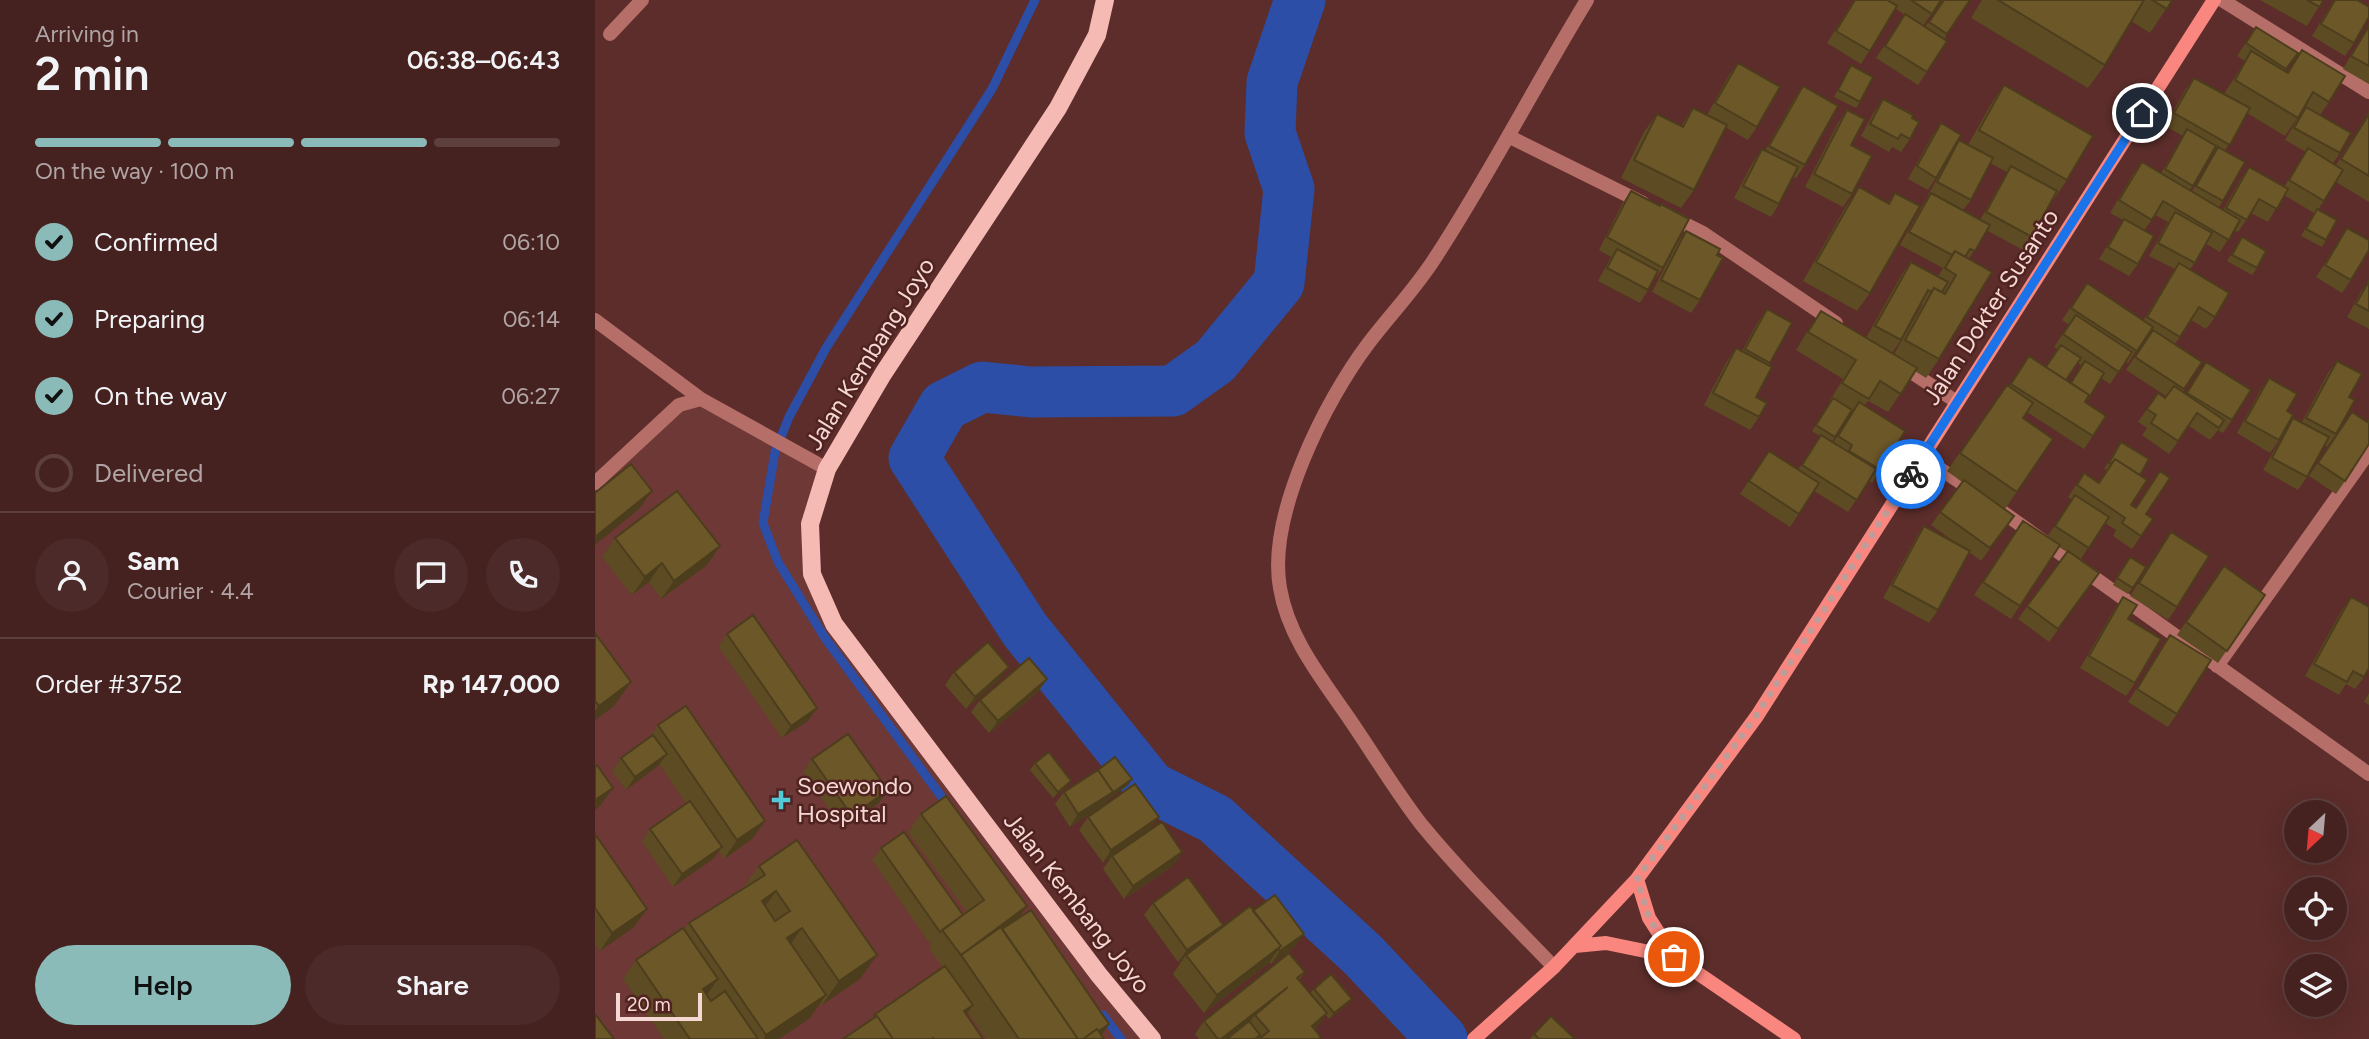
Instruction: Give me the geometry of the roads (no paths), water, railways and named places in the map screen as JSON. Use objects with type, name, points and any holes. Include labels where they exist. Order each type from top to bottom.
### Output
[{"type":"main road","name":"Jalan Kembang Joyo","points":[[1105,0],[1097,35],[1058,108],[883,374],[827,469],[810,524],[812,574],[834,624],[1099,975],[1152,1039]]},
{"type":"main road","name":"Jalan Dokter Susanto","points":[[1474,1039],[1523,998],[1637,879],[1756,716],[2214,0]]},
{"type":"main road","points":[[1637,879],[1649,918],[1674,957]]},
{"type":"main road","points":[[1575,946],[1606,943],[1674,957],[1794,1039]]},
{"type":"street","points":[[610,34],[642,0]]},
{"type":"street","points":[[1554,967],[1470,879],[1413,812],[1308,659],[1287,618],[1276,563],[1288,506],[1310,443],[1327,410],[1366,347],[1434,261],[1510,137],[1535,85],[1587,0]]},
{"type":"street","points":[[2221,0],[2369,92]]},
{"type":"street","points":[[1510,137],[1703,233],[1844,329]]},
{"type":"street","points":[[595,320],[701,399],[827,469]]},
{"type":"street","points":[[1890,358],[1957,402]]},
{"type":"street","points":[[595,483],[679,405],[701,399]]},
{"type":"street","points":[[2217,666],[2369,452]]},
{"type":"street","points":[[1922,457],[2038,535],[2369,774]]},
{"type":"waterway","points":[[949,807],[825,638],[778,562],[763,523],[775,452],[789,417],[826,348],[992,89],[1035,0]]},
{"type":"waterway","points":[[1300,0],[1272,82],[1270,133],[1289,189],[1279,283],[1215,361],[1173,391],[1031,392],[982,387],[944,406],[914,458],[1025,630],[1151,787],[1215,819],[1363,955],[1442,1039]]},
{"type":"waterway","points":[[1103,1015],[1121,1039]]},
{"type":"place","name":"Soewondo Hospital","points":[[781,800]]}]
